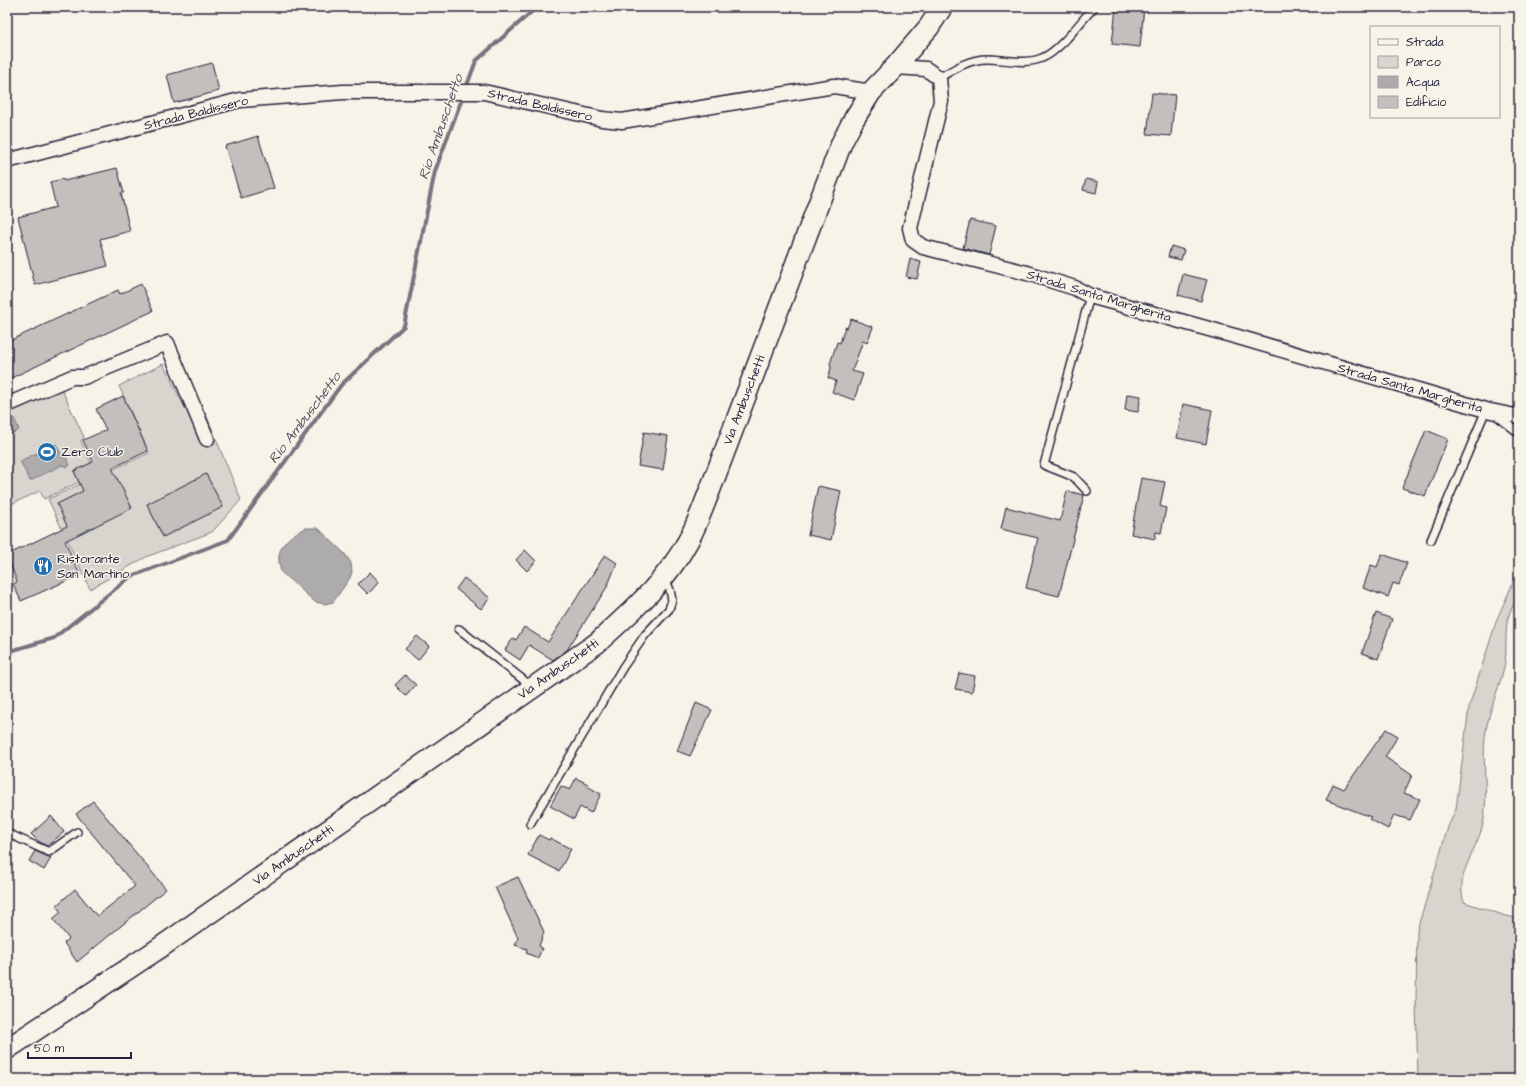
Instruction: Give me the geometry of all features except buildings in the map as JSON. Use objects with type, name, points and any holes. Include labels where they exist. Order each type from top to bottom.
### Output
[{"type":"street","points":[[871,92],[929,27],[942,7]]},
{"type":"street","points":[[894,67],[926,69],[939,78]]},
{"type":"street","name":"Strada Santa Margherita","points":[[939,78],[941,101],[910,228],[913,240],[923,247],[1027,274],[1075,288],[1090,296],[1238,337],[1489,411],[1515,416]]},
{"type":"street","name":"Strada Baldissero","points":[[7,161],[240,100],[343,92],[484,92],[602,119],[622,120],[834,86],[871,92]]},
{"type":"street","name":"Via Ambuschetti","points":[[7,1049],[158,949],[597,643],[644,599],[664,577],[688,541],[707,497],[842,142],[871,92]]},
{"type":"street","points":[[7,405],[72,377],[84,377],[167,343],[208,439]]},
{"type":"lane","points":[[939,78],[966,63],[979,60],[1020,61],[1041,59],[1054,52],[1094,7]]},
{"type":"lane","points":[[1087,491],[1074,478],[1044,465],[1090,296]]},
{"type":"lane","points":[[1431,540],[1489,411],[1519,433]]},
{"type":"lane","points":[[530,824],[623,667],[645,635],[669,609],[672,600],[670,590],[664,577]]},
{"type":"lane","points":[[459,629],[533,687]]},
{"type":"lane","points":[[7,834],[49,852],[77,832]]},
{"type":"green space","points":[[163,364],[186,410],[205,412],[241,500],[212,532],[146,557],[90,589],[48,499],[149,453],[119,386]]},
{"type":"green space","name":"Zero Club","points":[[61,388],[84,437],[81,441],[91,463],[74,471],[79,482],[44,499],[40,491],[9,505],[7,493],[7,414]]},
{"type":"green space","points":[[1519,569],[1519,590],[1507,624],[1504,667],[1485,737],[1484,760],[1486,796],[1484,819],[1478,840],[1465,870],[1462,881],[1462,891],[1464,902],[1519,919],[1519,1079],[1418,1079],[1416,1003],[1417,930],[1448,827],[1456,809],[1469,707],[1497,619]]},
{"type":"water","points":[[14,418],[19,430],[7,436],[7,421]]},
{"type":"water","points":[[56,444],[63,458],[66,457],[70,465],[67,467],[62,465],[30,481],[20,461]]},
{"type":"water","points":[[306,528],[318,528],[345,554],[351,563],[352,572],[350,578],[333,602],[325,604],[315,602],[281,572],[279,557],[282,546],[297,532]]},
{"type":"waterway","name":"Rio Ambuschetto","points":[[7,652],[54,638],[130,577],[228,540],[341,385],[404,326],[435,171],[476,61],[537,7]]},
{"type":"place","name":"Zero Club","points":[[47,452]]},
{"type":"place","name":"Ristorante San Martino","points":[[43,566]]}]
